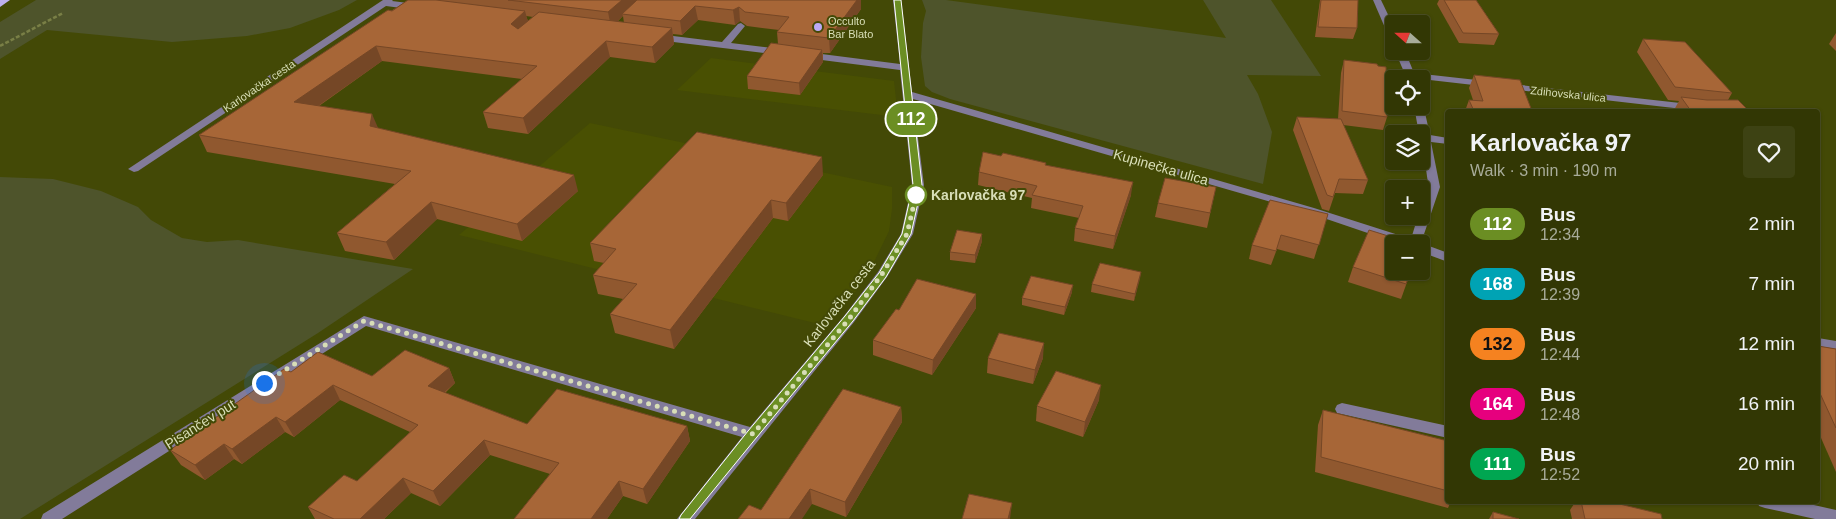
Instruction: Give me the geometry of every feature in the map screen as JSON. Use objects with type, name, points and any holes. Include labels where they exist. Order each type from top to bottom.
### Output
[{"type":"main road","points":[[0,4],[6,0]]},
{"type":"street","name":"Karlovačka cesta","points":[[686,519],[753,434],[849,319],[882,274],[907,234],[918,185],[897,0]]},
{"type":"street","points":[[1377,0],[1385,17]]},
{"type":"street","name":"Karlovačka cesta","points":[[134,169],[387,2],[423,8]]},
{"type":"street","points":[[724,45],[741,26]]},
{"type":"street","points":[[651,36],[905,68]]},
{"type":"street","name":"Zdihovska ulica","points":[[1430,79],[1707,109]]},
{"type":"street","name":"Kupinečka ulica","points":[[908,94],[1310,210],[1386,235]]},
{"type":"street","points":[[1430,139],[1445,141]]},
{"type":"street","points":[[1417,235],[1434,187],[1430,162]]},
{"type":"street","points":[[1430,251],[1445,257]]},
{"type":"street","name":"Pisančev put","points":[[49,519],[364,321],[753,434]]},
{"type":"street","points":[[1820,343],[1836,346]]},
{"type":"street","points":[[1342,409],[1445,431]]},
{"type":"street","points":[[1778,504],[1836,517]]},
{"type":"path","points":[[0,46],[63,12]]},
{"type":"shaded area","points":[[36,0],[357,0],[339,10],[290,28],[247,36],[172,42],[47,30],[0,59],[0,22]]},
{"type":"shaded area","points":[[922,0],[946,0],[1226,38],[1203,0],[1271,0],[1321,76],[1247,75],[1258,94],[1272,132],[1263,184],[950,99],[932,92],[925,86],[921,57],[923,23],[926,11]]},
{"type":"shaded area","points":[[711,58],[894,81],[898,117],[677,90]]},
{"type":"shaded area","points":[[590,123],[892,187],[889,231],[873,264],[856,291],[827,326],[459,235]]},
{"type":"shaded area","points":[[0,177],[53,179],[101,191],[138,207],[151,220],[182,238],[207,242],[238,240],[413,269],[318,333],[20,519],[0,519]]},
{"type":"building","points":[[408,0],[436,0],[525,11],[511,24],[518,29],[539,12],[672,28],[652,47],[606,41],[523,118],[483,112],[537,66],[376,46],[294,102],[372,114],[370,126],[574,175],[517,224],[431,202],[386,242],[337,233],[411,171],[199,135],[388,10],[392,11]]},
{"type":"building","points":[[508,0],[622,0],[608,12]]},
{"type":"building","points":[[637,0],[857,0],[829,38],[777,32],[789,17],[745,12],[739,7],[733,10],[695,6],[680,21],[622,14]]},
{"type":"building","points":[[1321,0],[1358,0],[1357,28],[1318,27]]},
{"type":"building","points":[[1444,0],[1476,0],[1499,34],[1463,33]]},
{"type":"building","points":[[1643,39],[1685,42],[1732,93],[1675,87]]},
{"type":"building","points":[[771,43],[822,50],[799,83],[747,76]]},
{"type":"building","points":[[1344,60],[1386,67],[1385,115],[1387,117],[1342,111]]},
{"type":"building","points":[[1474,75],[1520,80],[1531,109],[1473,109],[1469,100],[1483,101]]},
{"type":"building","points":[[1681,97],[1707,100],[1738,100],[1747,109],[1690,109]]},
{"type":"building","points":[[1297,117],[1341,119],[1368,180],[1339,179],[1333,197],[1327,195]]},
{"type":"building","points":[[697,132],[822,157],[786,203],[771,200],[670,330],[610,314],[637,284],[593,275],[616,249],[590,243]]},
{"type":"building","points":[[983,152],[1001,156],[1003,153],[1046,163],[1045,165],[1133,182],[1115,236],[1075,228],[1083,206],[1032,195],[1037,186],[979,172]]},
{"type":"building","points":[[1165,178],[1216,187],[1210,213],[1158,203]]},
{"type":"building","points":[[1270,200],[1328,214],[1319,245],[1281,235],[1276,251],[1252,245]]},
{"type":"building","points":[[957,230],[982,234],[975,255],[950,252]]},
{"type":"building","points":[[1369,230],[1385,235],[1385,277],[1353,267]]},
{"type":"building","points":[[1100,263],[1141,272],[1135,294],[1092,284]]},
{"type":"building","points":[[1031,276],[1073,285],[1065,307],[1022,298]]},
{"type":"building","points":[[917,279],[976,294],[933,360],[873,340],[896,309],[899,310]]},
{"type":"building","points":[[1394,280],[1408,280],[1406,284]]},
{"type":"building","points":[[999,333],[1044,343],[1035,370],[988,358]]},
{"type":"building","points":[[1820,346],[1836,349],[1836,428],[1820,393]]},
{"type":"building","points":[[405,350],[449,368],[428,386],[527,424],[557,389],[687,426],[643,489],[619,481],[591,519],[514,519],[559,463],[484,440],[433,491],[403,478],[360,519],[334,519],[308,507],[344,475],[357,481],[418,425],[333,385],[285,422],[276,417],[232,449],[224,444],[195,465],[170,450],[284,369],[291,372],[318,352],[372,376]]},
{"type":"building","points":[[1056,371],[1101,385],[1085,422],[1037,406]]},
{"type":"building","points":[[843,389],[901,407],[845,502],[810,489],[789,519],[738,519],[749,505],[761,510]]},
{"type":"building","points":[[1323,410],[1445,440],[1445,490],[1321,457]]},
{"type":"building","points":[[969,494],[1012,503],[1008,519],[962,519]]},
{"type":"building","points":[[1582,504],[1619,504],[1661,514],[1662,519],[1585,519]]},
{"type":"building","points":[[1493,512],[1519,519],[1493,519]]},
{"type":"bus line","name":"112","points":[[685,519],[849,319],[882,274],[907,234],[918,185],[897,0]]},
{"type":"place","name":"Occulto Bar Blato","points":[[818,27]]},
{"type":"place","name":"Karlovačka 97","points":[[916,195]]},
{"type":"route","points":[[264,383],[364,321],[753,434],[849,319],[882,274],[907,234],[916,195]]}]
